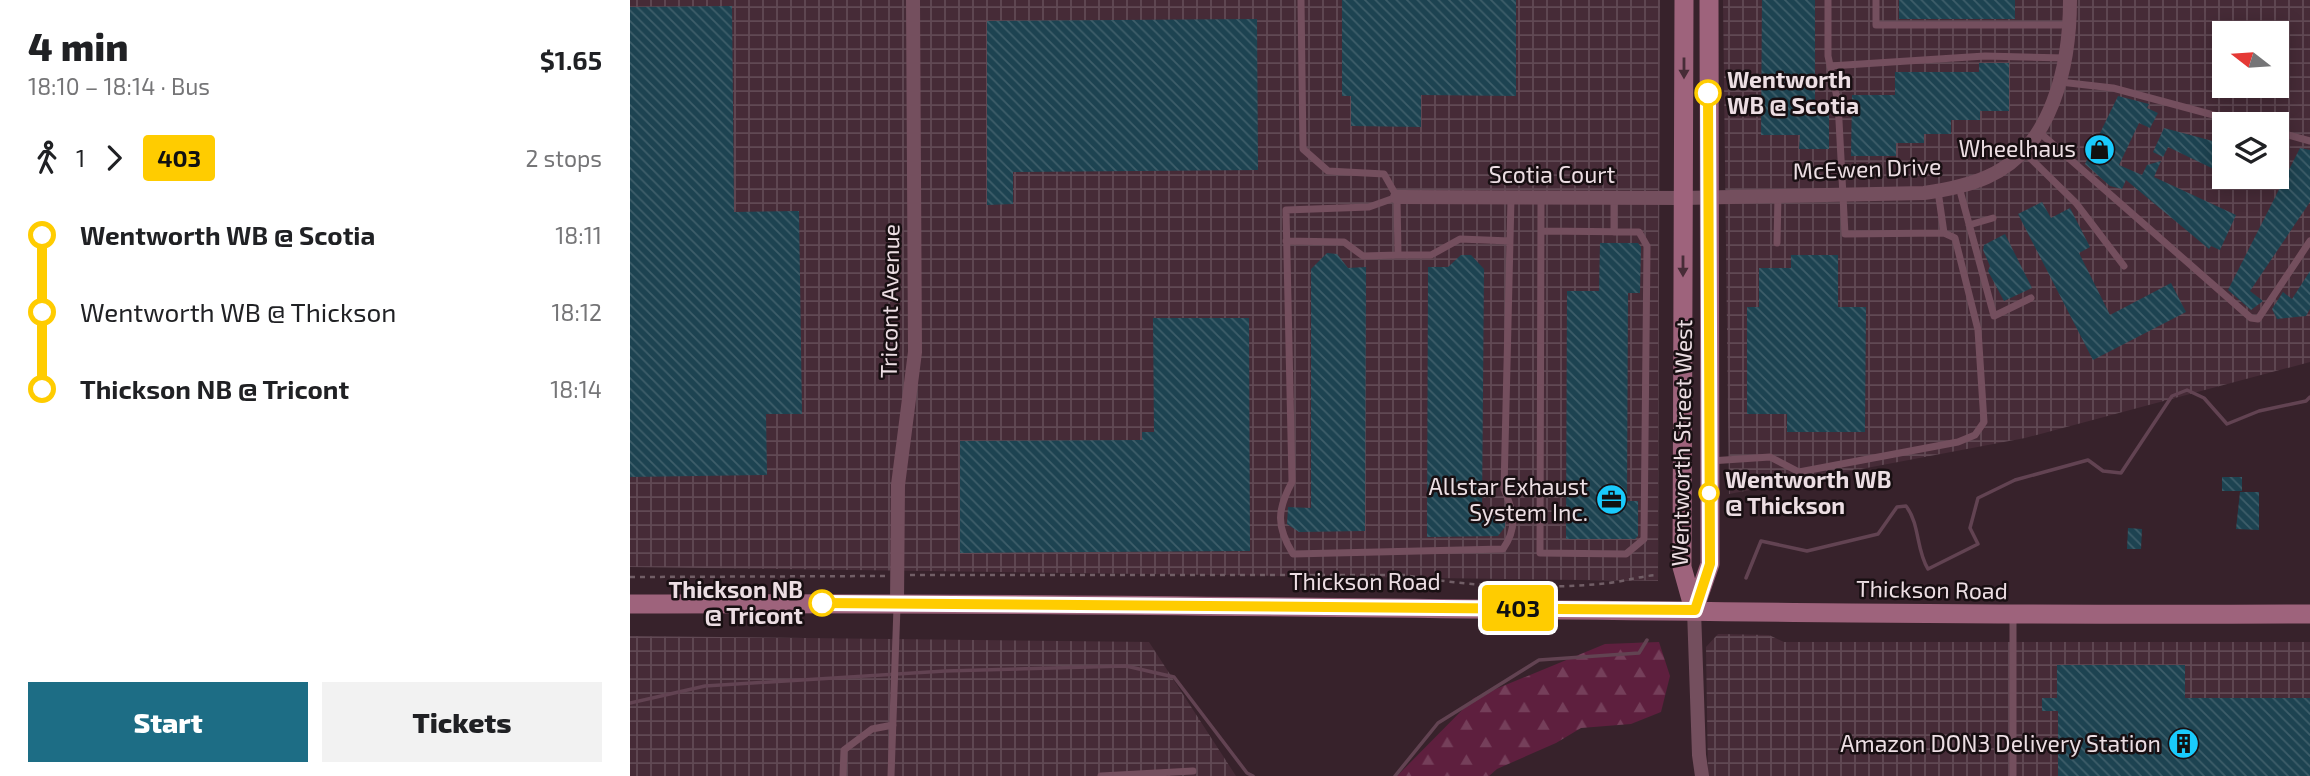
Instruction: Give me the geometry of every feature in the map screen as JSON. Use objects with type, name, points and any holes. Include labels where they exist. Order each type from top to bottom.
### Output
[{"type":"main road","name":"Wentworth Street West","points":[[1684,0],[1682,567],[1695,610]]},
{"type":"main road","name":"Wentworth Street West","points":[[1695,610],[1710,564],[1709,0]]},
{"type":"main road","name":"Thickson Road","points":[[630,604],[897,603],[1695,610],[2013,616],[2310,614]]},
{"type":"street","name":"Tricont Avenue","points":[[897,603],[898,485],[915,352],[913,0]]},
{"type":"street","name":"McEwen Drive","points":[[1708,197],[1938,191],[1989,177],[2023,150],[2038,131],[2060,82],[2066,58],[2070,0]]},
{"type":"street","name":"Scotia Court","points":[[1397,197],[1708,197]]},
{"type":"street","points":[[1695,610],[1702,776]]},
{"type":"lane","points":[[1301,0],[1304,149],[1328,172],[1384,174],[1397,197],[1398,255]]},
{"type":"lane","points":[[1709,461],[1770,457],[1799,472],[1958,442],[1975,435],[1984,422],[1978,330],[1955,238],[1944,233],[1845,234],[1839,102],[1830,65],[1828,0]]},
{"type":"lane","points":[[1876,0],[1876,25],[2070,25]]},
{"type":"lane","points":[[1830,65],[1973,56],[2066,58]]},
{"type":"lane","points":[[2060,82],[2113,88],[2212,115]]},
{"type":"lane","points":[[2038,131],[2251,318],[2258,318],[2310,240]]},
{"type":"lane","points":[[2289,135],[2310,141]]},
{"type":"lane","points":[[2023,150],[2076,203],[2124,267]]},
{"type":"lane","points":[[1958,187],[1994,316],[2031,298]]},
{"type":"lane","points":[[1938,191],[1944,233]]},
{"type":"lane","points":[[1777,243],[1778,196]]},
{"type":"lane","points":[[1397,197],[1369,207],[1286,210],[1292,482],[1280,504],[1282,536],[1293,554],[1503,549],[1513,535],[1513,509],[1504,489],[1511,199]]},
{"type":"lane","points":[[1614,197],[1614,232]]},
{"type":"lane","points":[[1541,198],[1541,553],[1626,554],[1644,539],[1647,246],[1639,232],[1542,231]]},
{"type":"lane","points":[[1969,225],[1993,218]]},
{"type":"lane","points":[[1286,241],[1344,242],[1363,256],[1431,255],[1460,239],[1510,241]]},
{"type":"lane","points":[[891,776],[897,603]]},
{"type":"lane","points":[[2013,616],[2013,775]]},
{"type":"lane","points":[[844,776],[844,750],[872,729],[893,725]]},
{"type":"lane","points":[[1101,776],[1193,771]]},
{"type":"path","points":[[905,575],[1405,575],[1448,582],[1528,585],[1608,583],[1657,575]]},
{"type":"path","points":[[630,577],[879,576]]},
{"type":"shaded area","points":[[630,0],[1660,0],[1658,581],[630,567]]},
{"type":"shaded area","points":[[1723,0],[2310,0],[2310,362],[2025,438],[1729,494]]},
{"type":"shaded area","points":[[1718,634],[1769,635],[1784,642],[2310,642],[2310,776],[1708,776],[1706,647]]},
{"type":"shaded area","points":[[630,636],[1149,642],[1236,776],[630,776]]},
{"type":"green space","points":[[1659,642],[1670,676],[1661,712],[1631,724],[1581,728],[1556,743],[1497,769],[1489,776],[1397,776],[1474,698],[1605,644]]},
{"type":"building","points":[[1342,0],[1516,0],[1516,96],[1421,95],[1421,127],[1351,126],[1351,96],[1342,96]]},
{"type":"building","points":[[1762,0],[1815,0],[1815,105],[1829,105],[1829,149],[1799,149],[1800,135],[1761,135]]},
{"type":"building","points":[[1899,0],[2015,0],[2015,19],[1899,19]]},
{"type":"building","points":[[732,6],[734,212],[799,211],[802,414],[766,414],[767,475],[630,477],[630,7]]},
{"type":"building","points":[[1257,19],[1258,170],[1013,172],[1013,204],[987,205],[987,21]]},
{"type":"building","points":[[1979,63],[2009,63],[2009,111],[1980,111],[1980,120],[1951,120],[1951,134],[1924,134],[1924,143],[1896,143],[1896,156],[1851,156],[1852,95],[1895,95],[1895,72],[1979,72]]},
{"type":"building","points":[[2118,96],[2149,104],[2147,108],[2158,113],[2150,128],[2139,123],[2119,165],[2142,175],[2147,165],[2161,161],[2154,177],[2236,215],[2220,250],[2211,246],[2209,249],[2126,180],[2122,189],[2110,186],[2085,164]]},
{"type":"building","points":[[2164,128],[2212,141],[2212,168],[2168,147],[2163,157],[2153,152]]},
{"type":"building","points":[[2300,148],[2310,150],[2310,202],[2250,291],[2263,301],[2251,310],[2228,290],[2279,189],[2289,189],[2289,170]]},
{"type":"building","points":[[2042,202],[2051,218],[2070,208],[2090,247],[2079,253],[2110,315],[2171,283],[2186,312],[2093,360],[2018,214]]},
{"type":"building","points":[[2005,234],[2032,288],[2004,301],[1988,271],[1990,266],[1983,250],[1984,245]]},
{"type":"building","points":[[1600,243],[1638,243],[1641,247],[1640,293],[1628,293],[1627,501],[1638,501],[1638,536],[1635,539],[1566,539],[1567,291],[1599,291]]},
{"type":"building","points":[[1327,253],[1337,254],[1348,268],[1366,267],[1365,531],[1299,532],[1287,524],[1288,507],[1311,508],[1311,269]]},
{"type":"building","points":[[1461,255],[1471,255],[1484,269],[1482,511],[1505,511],[1505,527],[1498,536],[1427,537],[1428,267],[1448,267]]},
{"type":"building","points":[[1791,255],[1838,255],[1838,307],[1866,307],[1865,432],[1787,432],[1787,414],[1747,414],[1747,307],[1759,307],[1759,268],[1791,268]]},
{"type":"building","points":[[2310,271],[2310,309],[2306,316],[2277,319],[2272,309],[2283,292],[2292,299]]},
{"type":"building","points":[[1153,318],[1249,318],[1250,551],[960,553],[960,441],[1142,440],[1142,432],[1154,432]]},
{"type":"building","points":[[2222,477],[2242,477],[2242,491],[2222,491]]},
{"type":"building","points":[[2240,492],[2259,492],[2259,530],[2236,529]]},
{"type":"building","points":[[2128,528],[2142,529],[2141,549],[2127,549]]},
{"type":"building","name":"Amazon DON3 Delivery Station","points":[[2057,665],[2185,665],[2185,698],[2310,698],[2310,776],[2058,776],[2058,711],[2042,711],[2042,698],[2057,698]]},
{"type":"waterway","points":[[1746,578],[1761,541],[1807,551],[1878,534],[1897,507],[1906,506],[1914,521],[1921,554],[1928,569],[1978,544],[1970,528],[1978,498],[2015,480],[2088,460],[2103,471],[2121,473],[2172,396],[2187,390],[2204,398],[2227,424],[2259,411],[2306,401],[2310,397]]},
{"type":"waterway","points":[[1395,776],[1438,723],[1539,660],[1639,653],[1647,640]]},
{"type":"waterway","points":[[630,703],[705,686],[945,671],[1126,666],[1174,677],[1247,773],[1253,776]]},
{"type":"bus line","name":"403","points":[[822,603],[1695,610],[1710,564],[1708,93]]},
{"type":"place","name":"Wentworth WB @ Scotia","points":[[1708,93]]},
{"type":"place","name":"Wheelhaus","points":[[2099,149]]},
{"type":"place","name":"Wentworth WB @ Thickson","points":[[1709,493]]},
{"type":"place","name":"Allstar Exhaust System Inc.","points":[[1611,500]]},
{"type":"place","name":"Thickson NB @ Tricont","points":[[822,603]]},
{"type":"place","name":"Amazon DON3 Delivery Station","points":[[2184,744]]}]
